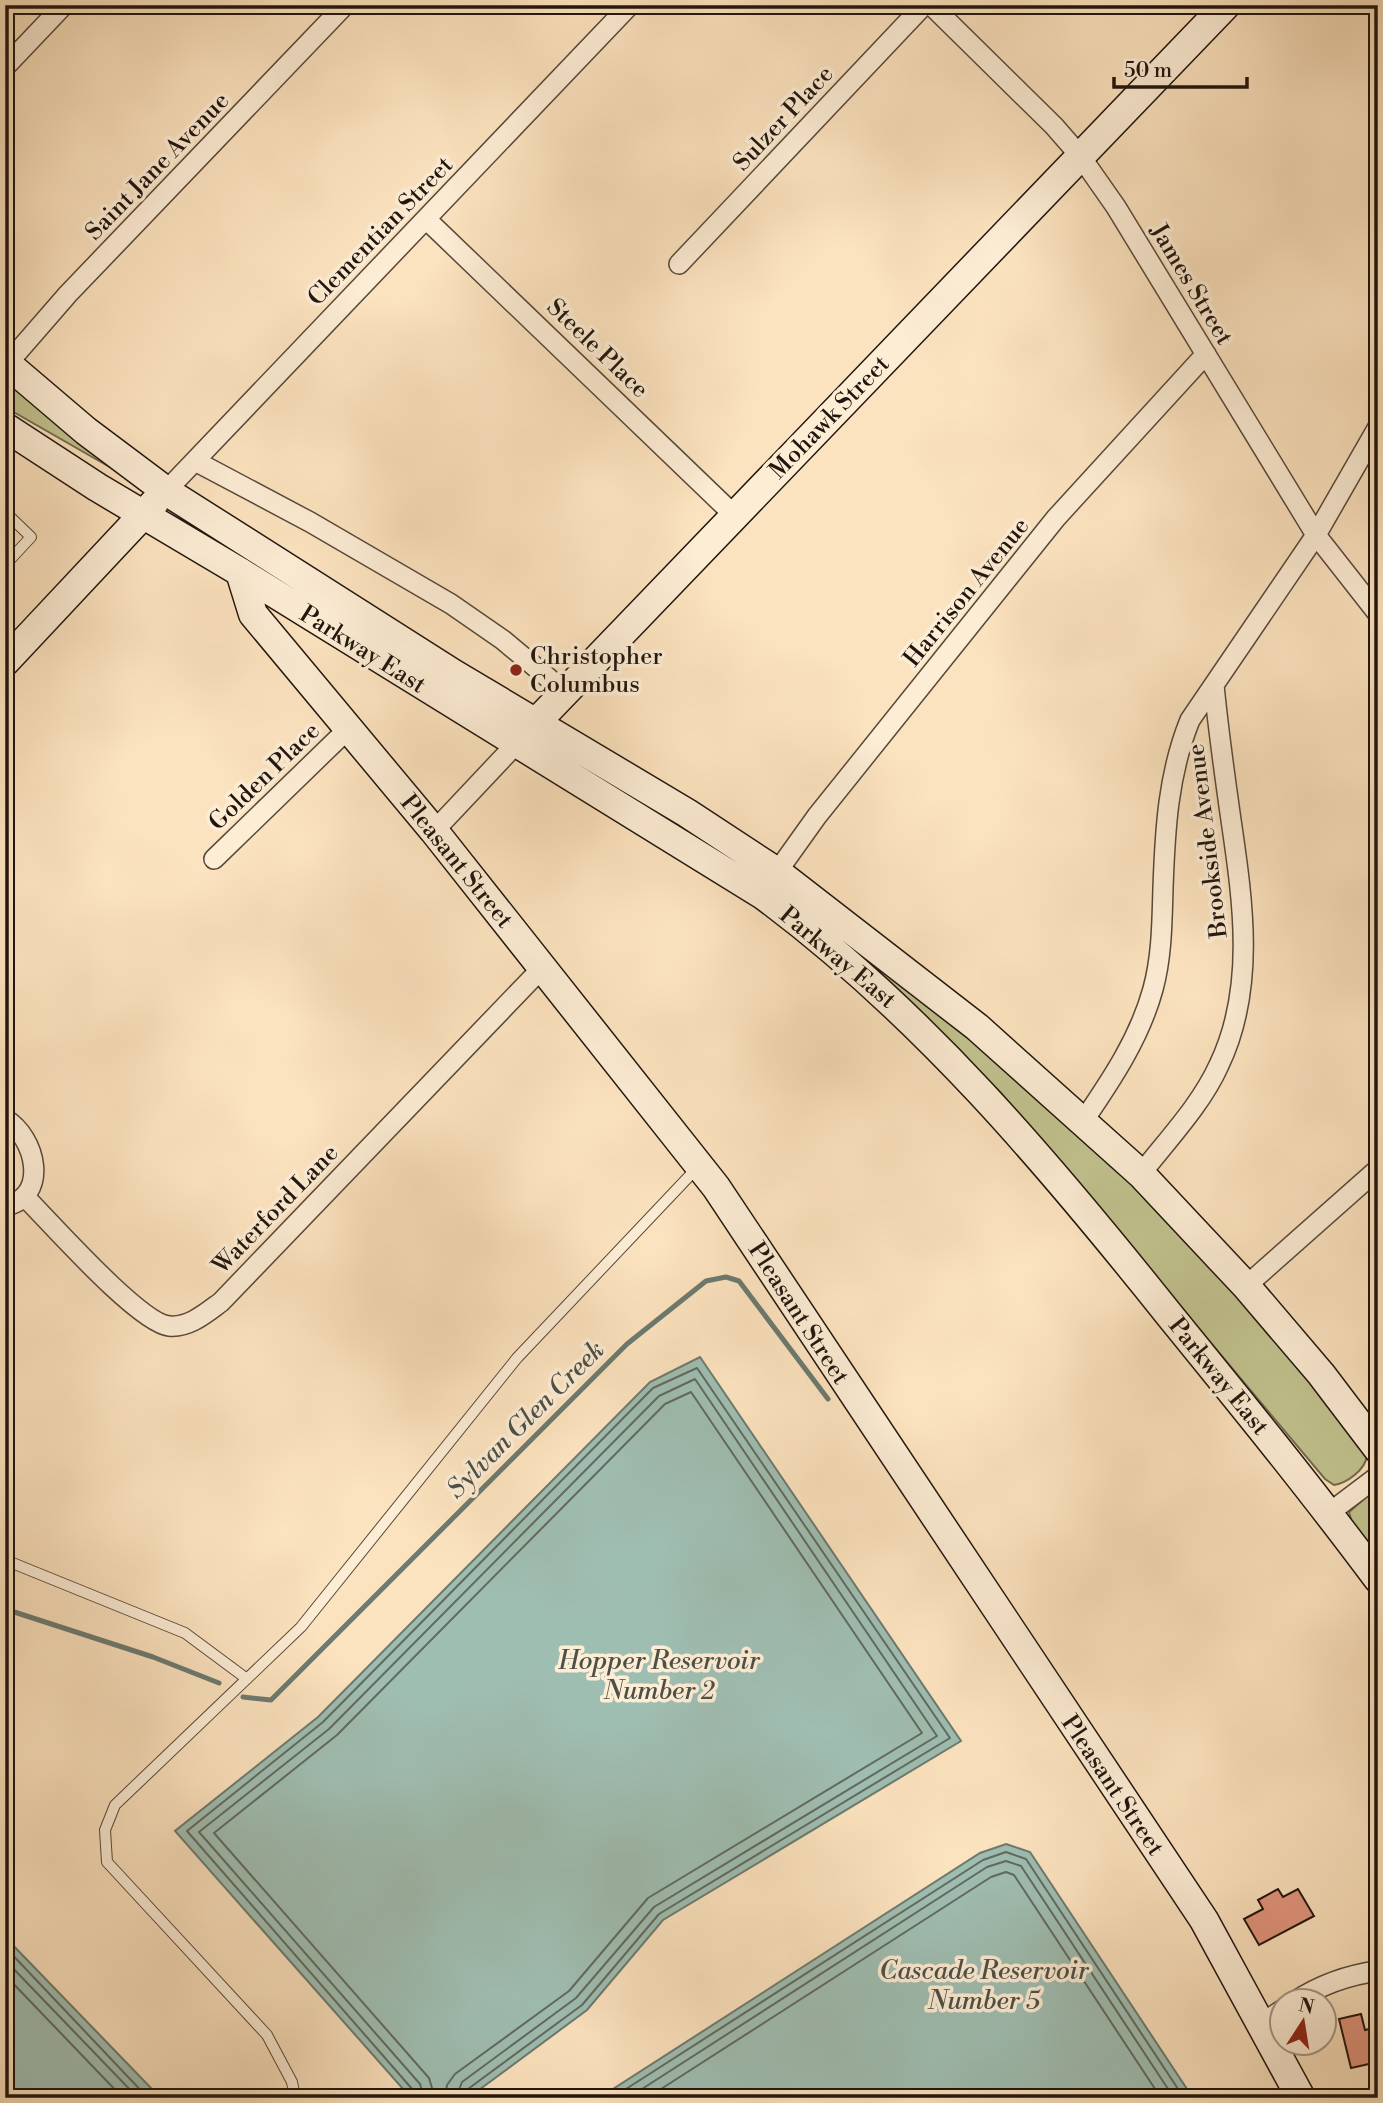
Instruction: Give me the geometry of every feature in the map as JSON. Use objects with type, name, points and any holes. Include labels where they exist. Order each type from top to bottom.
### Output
[{"type":"street","points":[[5,67],[64,5]]},
{"type":"street","name":"Saint Jane Avenue","points":[[6,363],[68,294],[345,5]]},
{"type":"street","name":"Clementian Street","points":[[166,491],[630,5]]},
{"type":"street","name":"Sulzer Place","points":[[679,264],[924,5]]},
{"type":"street","name":"James Street","points":[[931,5],[1081,156],[1116,207],[1316,535],[1378,614]]},
{"type":"street","name":"Mohawk Street","points":[[434,831],[734,515],[1226,5]]},
{"type":"street","name":"Steele Place","points":[[426,219],[734,515]]},
{"type":"street","name":"Harrison Avenue","points":[[776,872],[817,816],[1056,518],[1206,354]]},
{"type":"street","points":[[5,662],[166,491],[86,431],[6,363]]},
{"type":"street","name":"Parkway East","points":[[5,427],[143,515],[763,895],[823,940],[876,986],[993,1104],[1114,1246],[1329,1513],[1378,1579]]},
{"type":"street","name":"Brookside Avenue","points":[[1084,1120],[1136,1035],[1154,988],[1162,938],[1169,796],[1178,748],[1190,720],[1316,535],[1378,427]]},
{"type":"street","points":[[195,461],[310,522],[451,604],[503,639],[565,692]]},
{"type":"street","name":"Parkway East","points":[[166,491],[536,723],[688,813],[776,872],[977,1027],[1142,1174],[1246,1286],[1321,1374],[1378,1449]]},
{"type":"street","name":"Pleasant Street","points":[[240,572],[253,614],[434,831],[699,1166],[798,1307],[1204,1920],[1268,2010]]},
{"type":"street","name":"Brookside Avenue","points":[[1142,1174],[1202,1095],[1220,1064],[1236,1012],[1244,961],[1242,900],[1214,685]]},
{"type":"street","name":"Golden Place","points":[[214,859],[348,729]]},
{"type":"street","name":"Waterford Lane","points":[[25,1197],[144,1314],[169,1326],[191,1323],[221,1302],[542,968]]},
{"type":"street","points":[[5,1119],[27,1141],[34,1162],[33,1185],[25,1197],[5,1206]]},
{"type":"street","points":[[1246,1286],[1378,1170]]},
{"type":"street","points":[[1329,1513],[1378,1476]]},
{"type":"street","points":[[1319,1988],[1352,1975],[1378,1971]]},
{"type":"street","name":"Pleasant Street","points":[[1287,2058],[1301,2098]]},
{"type":"lane","points":[[5,512],[32,537],[5,565]]},
{"type":"lane","points":[[295,2098],[292,2082],[267,2035],[107,1862],[105,1830],[115,1805],[301,1627],[517,1358],[699,1166]]},
{"type":"lane","points":[[5,1560],[185,1633],[247,1679]]},
{"type":"green space","points":[[5,376],[127,477],[5,407]]},
{"type":"green space","points":[[788,892],[1105,1148],[1284,1344],[1367,1456],[1359,1471],[1339,1484],[1334,1485],[1325,1479],[1001,1093],[900,992]]},
{"type":"green space","points":[[1378,1487],[1378,1557],[1352,1523],[1349,1512]]},
{"type":"water","name":"Hopper Reservoir Number 2","points":[[700,1357],[961,1741],[663,1920],[587,2010],[468,2098],[411,2098],[175,1831],[318,1717],[650,1382]]},
{"type":"water","name":"Cascade Reservoir Number 5","points":[[1006,1844],[1030,1852],[1193,2098],[599,2098],[980,1853]]},
{"type":"water","points":[[5,1937],[152,2089],[156,2098],[5,2098]]},
{"type":"building","points":[[1278,1889],[1283,1897],[1298,1889],[1314,1916],[1259,1945],[1244,1919],[1263,1909],[1258,1900]]},
{"type":"building","points":[[1361,2014],[1365,2030],[1378,2027],[1378,2062],[1351,2068],[1339,2019]]},
{"type":"waterway","name":"Sylvan Glen Creek","points":[[243,1697],[271,1700],[627,1344],[706,1281],[726,1277],[739,1281],[828,1399]]},
{"type":"waterway","name":"Sylvan Glen Creek","points":[[5,1609],[153,1657],[219,1683]]},
{"type":"place","name":"Christopher Columbus","points":[[516,670]]}]
